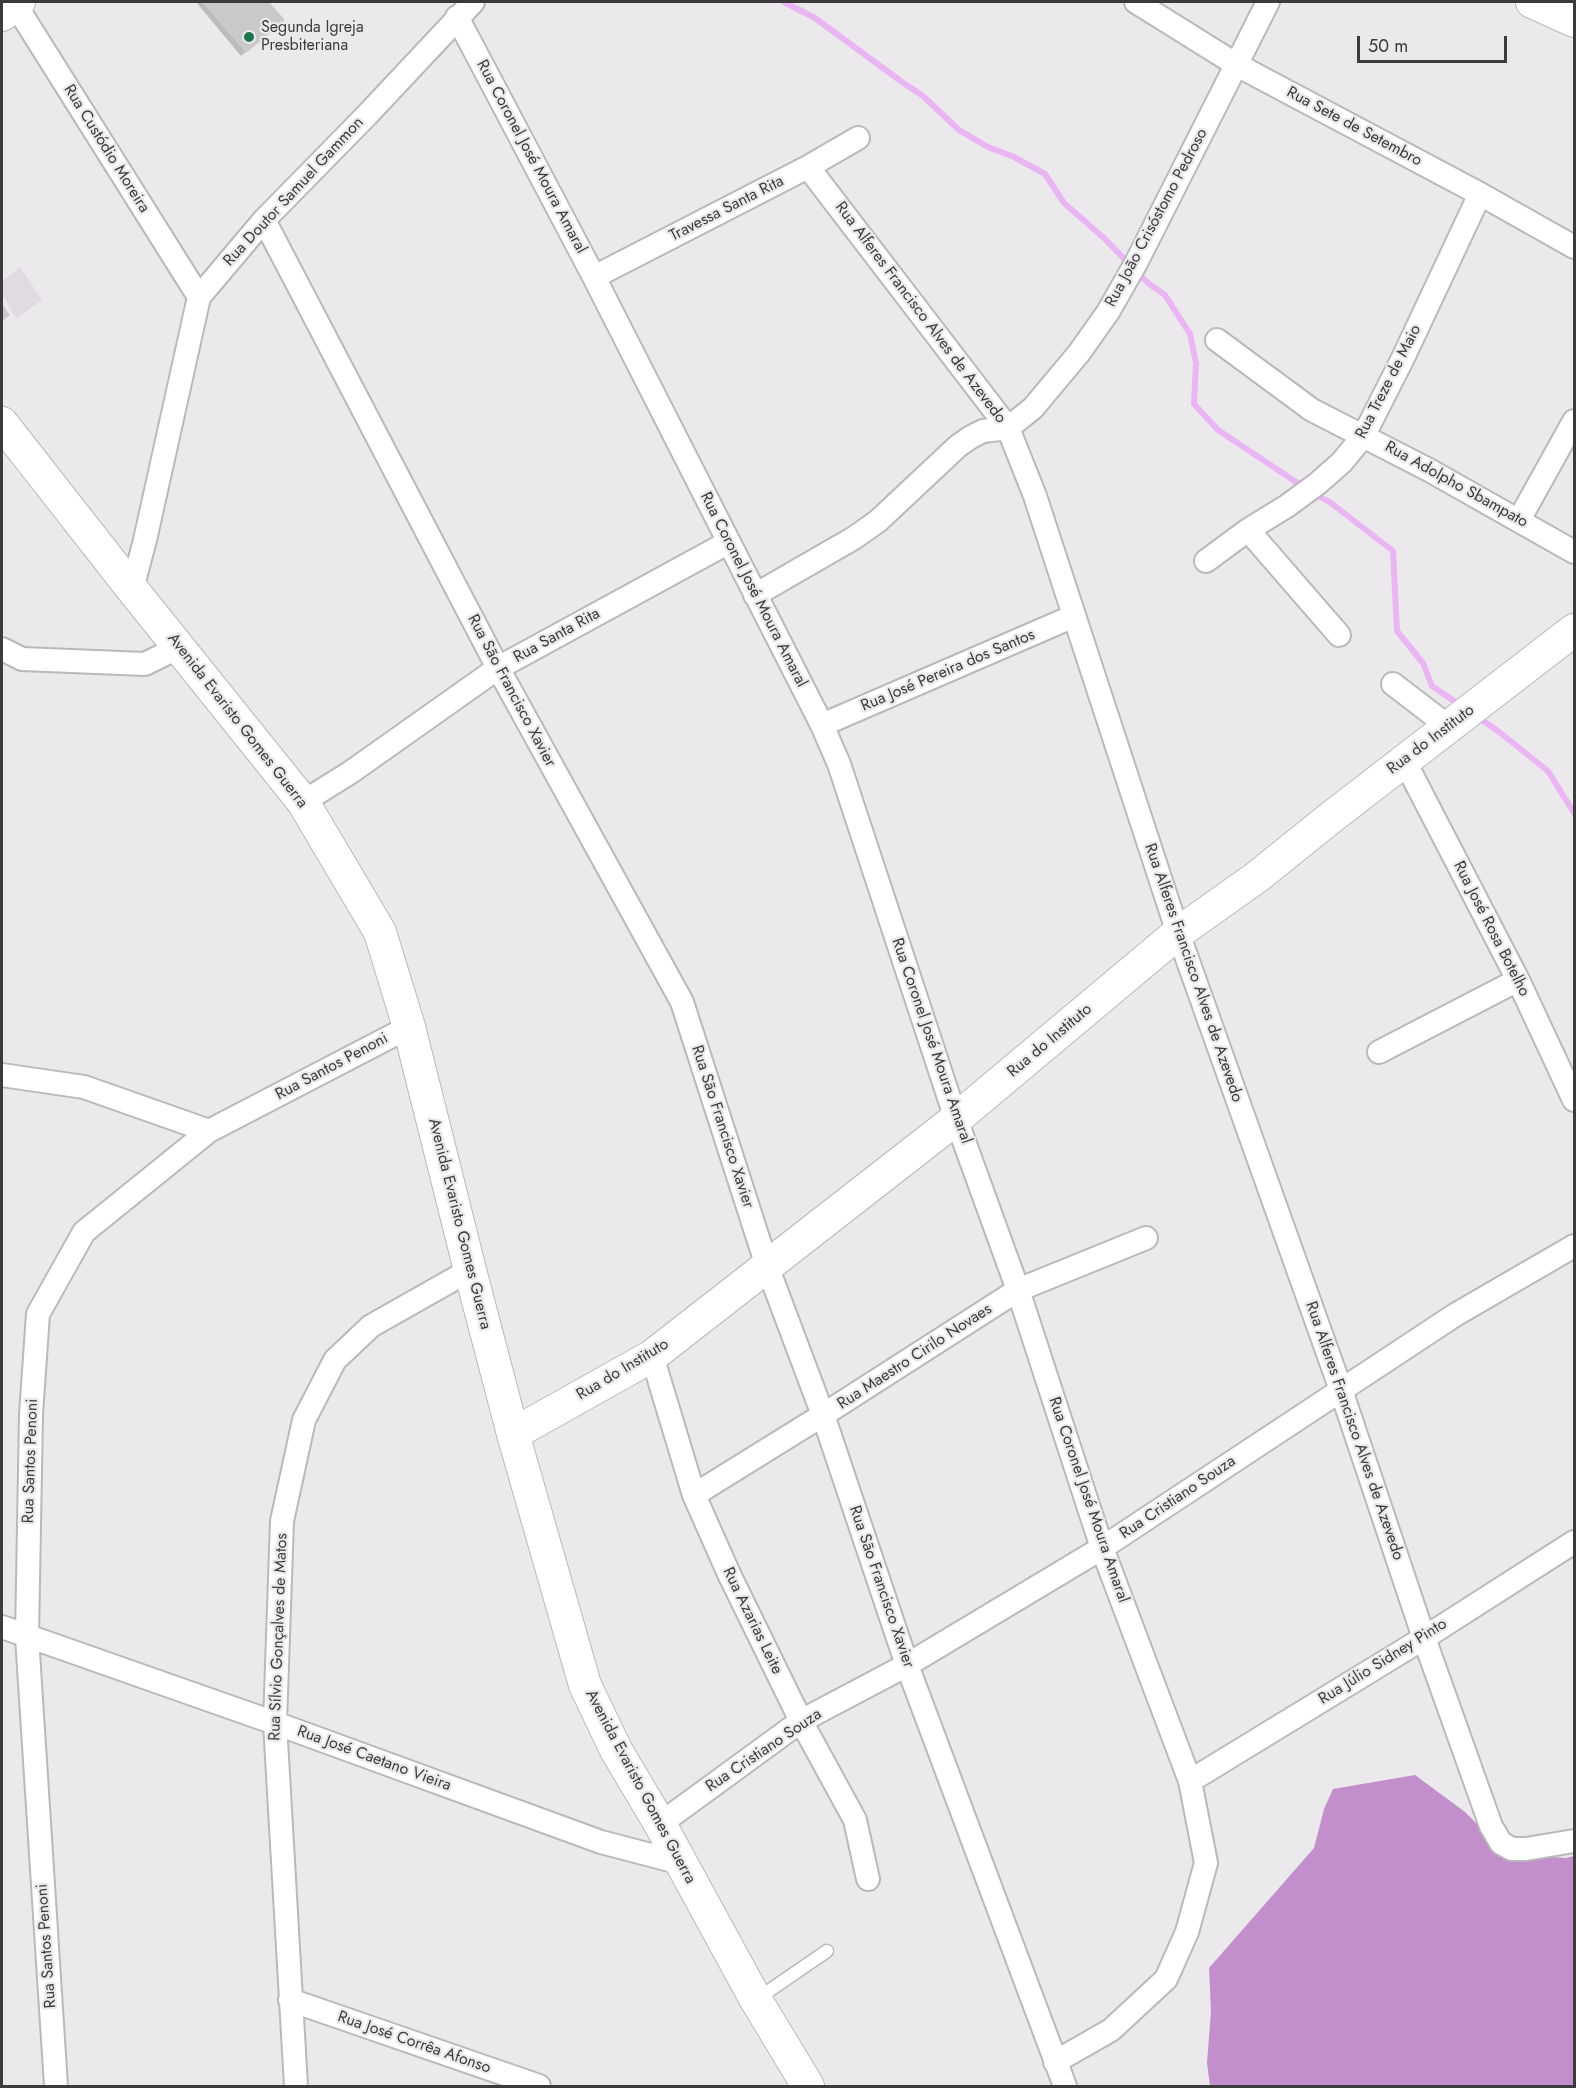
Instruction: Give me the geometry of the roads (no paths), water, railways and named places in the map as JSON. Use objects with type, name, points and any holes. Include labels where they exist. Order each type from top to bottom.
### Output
[{"type":"main road","points":[[1532,2],[1575,21]]},
{"type":"main road","name":"Avenida Evaristo Gomes Guerra","points":[[2,423],[303,802],[380,932],[409,1027],[513,1434],[585,1684],[616,1750],[660,1824],[756,2000],[808,2086]]},
{"type":"main road","name":"Rua do Instituto","points":[[513,1434],[652,1356],[956,1119],[1178,933],[1257,877],[1404,760],[1575,630]]},
{"type":"street","name":"Rua Doutor Samuel Gammon","points":[[132,589],[199,297],[264,219],[367,115],[473,2]]},
{"type":"street","name":"Rua Sete de Setembro","points":[[1136,2],[1237,65],[1575,247]]},
{"type":"street","name":"Rua João Crisóstomo Pedroso","points":[[755,594],[854,538],[878,521],[958,446],[982,431],[1008,428],[1033,408],[1047,392],[1108,312],[1136,263],[1268,2]]},
{"type":"street","name":"Rua Custódio Moreira","points":[[13,6],[199,297]]},
{"type":"street","name":"Rua Coronel José Moura Amaral","points":[[457,17],[594,277],[822,725],[839,764],[956,1119],[1018,1290],[1102,1548],[1190,1781],[1206,1863],[1187,1932],[1166,1979],[1111,2030],[1055,2062]]},
{"type":"street","name":"Travessa Santa Rita","points":[[594,277],[808,167],[858,138]]},
{"type":"street","name":"Rua Alferes Francisco Alves de Azevedo","points":[[808,167],[1008,428],[1035,496],[1178,933],[1341,1390],[1424,1638],[1491,1826],[1501,1843],[1512,1849],[1575,1841]]},
{"type":"street","name":"Rua Treze de Maio","points":[[1206,561],[1317,484],[1342,462],[1364,435],[1480,194]]},
{"type":"street","name":"Rua São Francisco Xavier","points":[[264,219],[498,668],[682,1002],[767,1266],[823,1415],[907,1665],[1065,2086]]},
{"type":"street","name":"Rua Adolpho Sbampato","points":[[1217,340],[1312,410],[1364,435],[1575,552]]},
{"type":"street","points":[[1519,520],[1575,421]]},
{"type":"street","points":[[1248,530],[1338,635]]},
{"type":"street","name":"Rua Santa Rita","points":[[303,802],[351,772],[498,668],[729,542]]},
{"type":"street","name":"Rua José Pereira dos Santos","points":[[822,725],[1074,616]]},
{"type":"street","points":[[2,649],[22,659],[145,664],[179,647]]},
{"type":"street","points":[[1393,684],[1449,727]]},
{"type":"street","name":"Rua José Rosa Botelho","points":[[1404,760],[1518,980],[1575,1100]]},
{"type":"street","points":[[1379,1052],[1518,980]]},
{"type":"street","name":"Rua Santos Penoni","points":[[56,2086],[27,1637],[31,1414],[38,1314],[84,1232],[209,1131],[409,1027]]},
{"type":"street","points":[[2,1075],[84,1087],[209,1131]]},
{"type":"street","name":"Rua Maestro Cirilo Novaes","points":[[694,1495],[1018,1290],[1146,1238]]},
{"type":"street","name":"Rua Cristiano Souza","points":[[660,1824],[801,1721],[907,1665],[1102,1548],[1455,1315],[1575,1246]]},
{"type":"street","name":"Rua Sílvio Gonçalves de Matos","points":[[296,2086],[275,1723],[282,1521],[304,1420],[335,1360],[371,1326],[470,1270]]},
{"type":"street","name":"Rua Azarias Leite","points":[[652,1356],[694,1495],[729,1574],[801,1721],[855,1820],[868,1879]]},
{"type":"street","name":"Rua Júlio Sidney Pinto","points":[[1190,1781],[1424,1638],[1575,1542]]},
{"type":"street","name":"Rua José Caetano Vieira","points":[[2,1627],[275,1723],[601,1842],[681,1863]]},
{"type":"street","name":"Rua José Corrêa Afonso","points":[[290,2000],[538,2086]]},
{"type":"lane","points":[[756,2000],[826,1952]]},
{"type":"waterway","points":[[784,2],[815,18],[923,96],[959,130],[988,147],[1014,157],[1045,174],[1064,203],[1105,239],[1130,265]]},
{"type":"waterway","points":[[1137,272],[1165,295],[1190,334],[1196,363],[1194,404],[1218,430],[1305,488]]},
{"type":"waterway","points":[[1313,493],[1331,503],[1393,551],[1397,631],[1423,663],[1432,686],[1460,705]]},
{"type":"waterway","points":[[1476,716],[1548,771],[1574,813]]},
{"type":"place","name":"Segunda Igreja Presbiteriana","points":[[249,37]]}]
